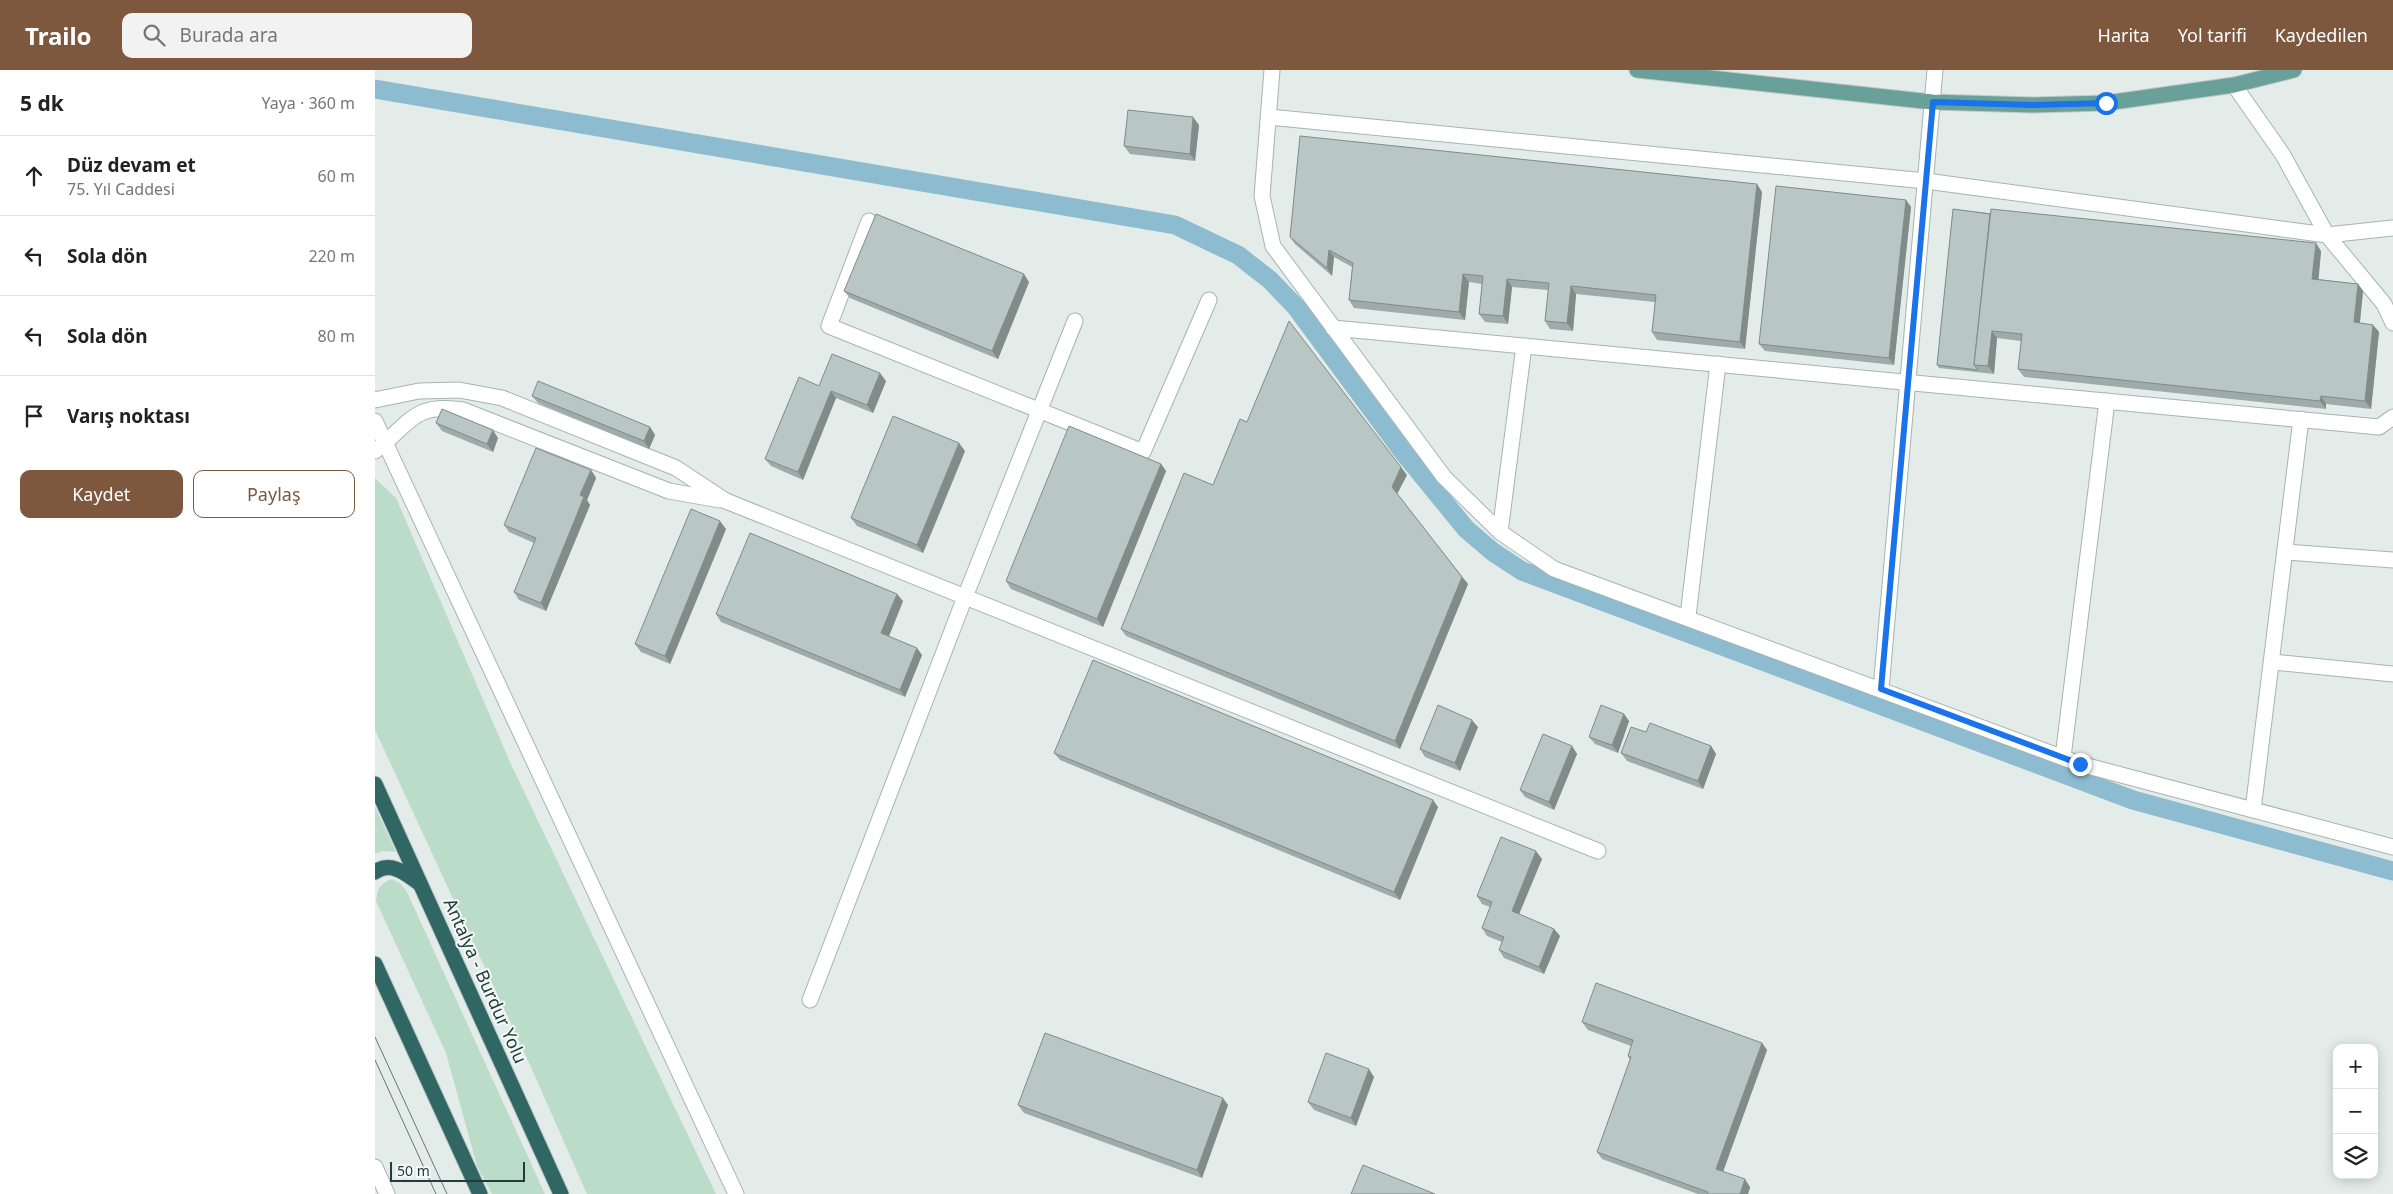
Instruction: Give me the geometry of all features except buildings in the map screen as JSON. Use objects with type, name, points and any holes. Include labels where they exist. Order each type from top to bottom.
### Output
[{"type":"highway","name":"Antalya - Burdur Yolu","points":[[375,784],[561,1194]]},
{"type":"highway","points":[[375,872],[379,869],[392,867],[402,871],[421,885]]},
{"type":"highway","points":[[375,964],[480,1194]]},
{"type":"main road","points":[[1637,70],[1933,102],[2033,105],[2106,103],[2234,85],[2294,70]]},
{"type":"street","points":[[1272,70],[1262,196],[1273,246],[1444,477],[1500,532],[1554,568],[1688,616],[2063,757],[2253,810],[2393,846]]},
{"type":"street","points":[[1881,689],[1935,70]]},
{"type":"street","points":[[2234,85],[2283,155],[2327,234],[2384,304],[2393,323]]},
{"type":"street","points":[[1269,117],[1926,181],[2327,234],[2393,228]]},
{"type":"street","points":[[869,221],[829,326],[1143,452],[1209,300]]},
{"type":"street","points":[[810,1000],[965,597],[1075,321]]},
{"type":"street","points":[[1333,328],[2379,427],[2393,417]]},
{"type":"street","points":[[1500,532],[1523,346]]},
{"type":"street","points":[[1688,616],[1718,364]]},
{"type":"street","points":[[446,390],[446,408]]},
{"type":"street","points":[[375,400],[419,391],[446,390],[459,390],[502,398],[676,468],[726,501],[1598,851]]},
{"type":"street","points":[[2063,757],[2107,401]]},
{"type":"street","points":[[380,447],[416,414],[446,408],[463,410],[669,491],[726,501]]},
{"type":"street","points":[[2253,810],[2273,662],[2301,419]]},
{"type":"street","points":[[375,421],[380,447],[736,1194]]},
{"type":"street","points":[[2285,552],[2393,560]]},
{"type":"street","points":[[2273,662],[2393,674]]},
{"type":"street","points":[[375,1167],[387,1194]]},
{"type":"green space","points":[[375,478],[396,498],[510,762],[716,1194],[587,1194],[530,1065],[375,730]]},
{"type":"green space","points":[[375,807],[396,852],[383,851],[375,854]]},
{"type":"green space","points":[[392,879],[400,883],[407,892],[545,1194],[492,1194],[477,1166],[446,1053],[376,901],[380,887]]},
{"type":"waterway","points":[[375,89],[1175,225],[1238,255],[1270,280],[1296,307],[1404,453],[1466,529],[1493,552],[1522,571],[2133,800],[2393,871]]},
{"type":"tram line","points":[[375,1037],[447,1194]]},
{"type":"tram line","points":[[375,1060],[436,1194]]},
{"type":"route","points":[[2080,764],[1881,689],[1933,102],[2033,105],[2106,103]]}]
